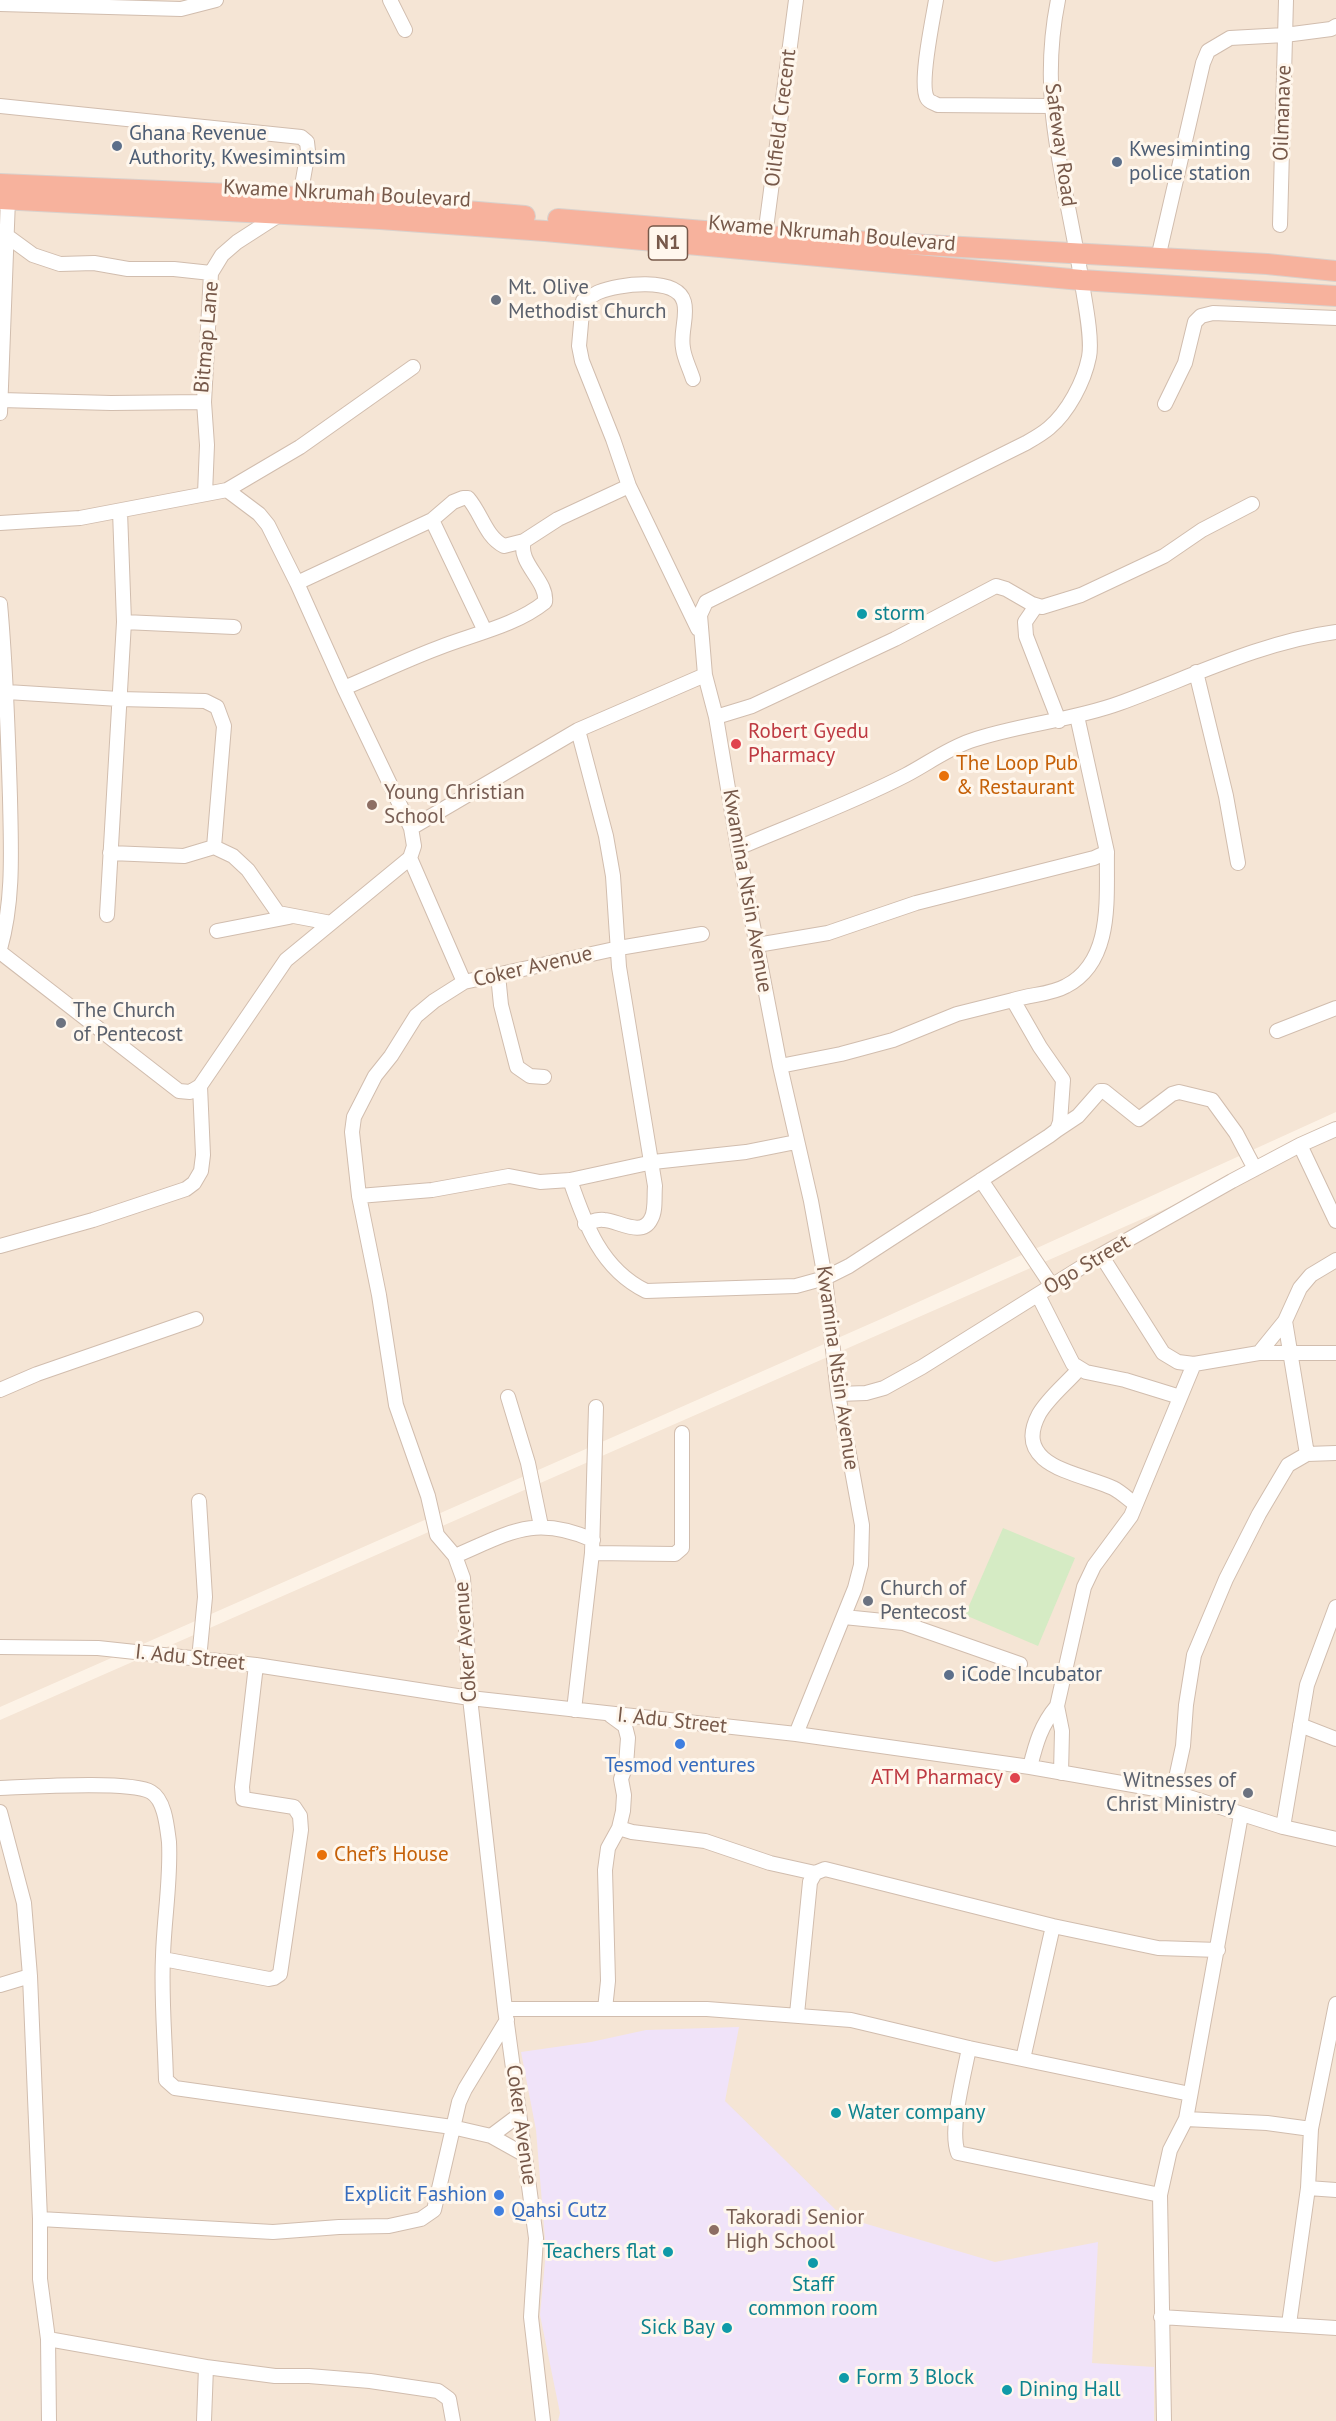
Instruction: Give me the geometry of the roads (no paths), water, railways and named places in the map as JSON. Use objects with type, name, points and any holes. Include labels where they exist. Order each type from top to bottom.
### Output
[{"type":"highway","name":"Kwame Nkrumah Boulevard","points":[[3,194],[300,197],[765,236],[1158,258],[1336,271]]},
{"type":"highway","name":"Kwame Nkrumah Boulevard","points":[[3,194],[545,231],[1081,280],[1336,296]]},
{"type":"street","points":[[0,4],[182,9],[216,0]]},
{"type":"street","points":[[390,0],[405,30]]},
{"type":"street","name":"Oilfield Crecent","points":[[765,236],[796,0]]},
{"type":"street","points":[[936,0],[924,77],[928,101],[938,105],[1051,106]]},
{"type":"street","name":"Safeway Road","points":[[1058,0],[1051,41],[1051,106],[1061,178],[1077,254]]},
{"type":"street","name":"Oilmanave","points":[[1280,225],[1286,0]]},
{"type":"street","points":[[1158,258],[1203,63],[1208,51],[1230,38],[1285,35],[1333,28]]},
{"type":"street","points":[[0,106],[301,136],[307,142],[308,151],[300,197]]},
{"type":"street","points":[[0,406],[7,236],[3,194]]},
{"type":"street","name":"Bitmap Lane","points":[[0,406],[204,402],[211,273],[222,255],[237,242],[282,213]]},
{"type":"street","points":[[7,236],[33,255],[60,264],[93,263],[128,269],[174,269],[211,273]]},
{"type":"street","name":"Kwamina Ntsin Avenue","points":[[796,1734],[855,1588],[861,1565],[862,1525],[838,1394],[825,1278],[811,1201],[780,1066],[738,848],[716,717],[705,675],[700,615],[706,602],[1026,443],[1048,429],[1058,419],[1076,392],[1089,356],[1077,254]]},
{"type":"street","points":[[693,379],[682,348],[685,303],[680,294],[671,287],[649,284],[618,286],[600,291],[583,301],[579,346],[582,361],[613,439],[628,486],[700,632]]},
{"type":"street","points":[[1165,404],[1185,363],[1195,322],[1201,316],[1213,313],[1336,318]]},
{"type":"street","points":[[0,523],[49,521],[120,511],[227,490],[300,447],[413,367]]},
{"type":"street","points":[[204,402],[207,445],[205,494]]},
{"type":"street","points":[[297,583],[432,520],[453,502],[463,498],[468,498],[487,532],[496,542],[504,546],[524,541],[558,519],[628,486]]},
{"type":"street","points":[[0,604],[7,692],[11,868],[5,930],[0,950],[179,1091],[190,1092],[200,1086],[286,960],[410,858],[414,846],[411,828],[268,525],[259,514],[227,490]]},
{"type":"street","points":[[716,717],[752,705],[895,639],[996,586],[1042,607],[1081,595],[1153,561],[1202,530],[1252,504]]},
{"type":"street","points":[[107,915],[124,622],[120,511]]},
{"type":"street","points":[[432,520],[485,631]]},
{"type":"street","points":[[344,688],[439,647],[507,623],[537,609],[545,602],[546,594],[527,559],[522,546],[524,541]]},
{"type":"street","points":[[1036,606],[1025,622],[1026,636],[1059,721]]},
{"type":"street","points":[[124,622],[234,627]]},
{"type":"street","points":[[738,848],[905,776],[968,742],[994,734],[1059,721],[1118,704],[1196,672],[1289,640],[1336,632]]},
{"type":"street","points":[[1196,672],[1226,796],[1238,863]]},
{"type":"street","points":[[411,828],[578,730],[705,675]]},
{"type":"street","points":[[7,692],[119,699],[205,701],[217,707],[224,726],[214,847]]},
{"type":"street","points":[[780,1066],[883,1043],[957,1014],[1036,993],[1050,993],[1077,980],[1099,950],[1104,932],[1107,852],[1077,716]]},
{"type":"street","points":[[578,730],[606,836],[613,876],[619,967],[653,1162],[655,1186],[652,1218],[641,1227],[627,1227],[607,1220],[585,1224]]},
{"type":"street","points":[[110,853],[184,856],[214,847],[233,856],[248,870],[274,909],[289,916]]},
{"type":"street","points":[[757,945],[828,933],[916,903],[1094,858],[1107,852]]},
{"type":"street","points":[[410,858],[464,982]]},
{"type":"street","points":[[217,931],[289,916],[331,923]]},
{"type":"street","name":"Coker Avenue","points":[[543,2421],[531,2317],[536,2238],[506,2015],[470,1698],[463,1578],[455,1556],[437,1535],[428,1496],[396,1405],[379,1295],[359,1196],[352,1131],[354,1118],[375,1076],[392,1056],[416,1016],[434,1001],[464,982],[619,948],[702,934]]},
{"type":"street","points":[[498,975],[501,1005],[517,1067],[530,1076],[544,1077]]},
{"type":"street","points":[[1013,1000],[1040,1047],[1063,1080],[1060,1122],[1057,1130]]},
{"type":"street","points":[[1277,1031],[1336,1008]]},
{"type":"street","points":[[0,1246],[113,1214],[186,1189],[194,1183],[201,1171],[203,1155],[200,1086]]},
{"type":"street","points":[[570,1180],[585,1224],[602,1256],[637,1287],[645,1291],[796,1286],[825,1278],[849,1266],[1078,1116],[1100,1091],[1104,1091],[1139,1119],[1172,1094],[1184,1092],[1212,1100],[1236,1133],[1255,1169]]},
{"type":"street","name":"Ogo Street","points":[[838,1394],[866,1393],[884,1388],[922,1367],[1101,1255],[1255,1169],[1336,1129]]},
{"type":"street","points":[[359,1196],[432,1190],[509,1176],[540,1182],[570,1180],[653,1162],[746,1152],[796,1142]]},
{"type":"street","points":[[1300,1145],[1336,1221]]},
{"type":"street","points":[[981,1180],[1052,1286]]},
{"type":"street","points":[[1101,1255],[1163,1353],[1178,1362],[1194,1364],[1259,1353],[1336,1353]]},
{"type":"street","points":[[1259,1353],[1285,1321],[1300,1288],[1311,1275],[1336,1260]]},
{"type":"street","points":[[1038,1295],[1069,1358],[1078,1369],[1125,1380],[1180,1397]]},
{"type":"street","points":[[0,1390],[37,1374],[196,1319]]},
{"type":"street","points":[[1285,1321],[1307,1454]]},
{"type":"street","points":[[1060,1773],[1062,1731],[1057,1706],[1084,1587],[1094,1566],[1131,1516],[1194,1364]]},
{"type":"street","points":[[1078,1369],[1040,1414],[1033,1428],[1032,1438],[1035,1448],[1043,1458],[1061,1470],[1114,1489],[1135,1504]]},
{"type":"street","points":[[508,1397],[528,1463],[542,1526]]},
{"type":"street","points":[[574,1710],[592,1546],[597,1407]]},
{"type":"street","points":[[455,1556],[513,1531],[542,1526],[575,1532],[592,1546],[675,1554],[682,1548],[682,1433]]},
{"type":"street","points":[[1173,1792],[1183,1746],[1186,1705],[1194,1655],[1226,1580],[1259,1514],[1288,1465],[1307,1454],[1336,1453]]},
{"type":"street","points":[[199,1501],[205,1597],[199,1659]]},
{"type":"street","points":[[1283,1827],[1307,1685],[1336,1607]]},
{"type":"street","points":[[844,1617],[903,1623],[1020,1664]]},
{"type":"street","name":"I. Adu Street","points":[[0,1647],[98,1648],[256,1665],[470,1698],[796,1734],[1030,1767],[1173,1792],[1241,1815],[1336,1839]]},
{"type":"street","points":[[163,1959],[269,1979],[280,1974],[300,1816],[294,1807],[243,1799],[242,1787],[256,1665]]},
{"type":"street","points":[[1030,1767],[1039,1733],[1057,1706]]},
{"type":"street","points":[[605,2009],[608,1981],[605,1870],[608,1848],[619,1828],[624,1795],[621,1779],[626,1765],[628,1738],[625,1726],[609,1714]]},
{"type":"street","points":[[1300,1725],[1336,1739]]},
{"type":"street","points":[[0,1788],[71,1785],[119,1787],[148,1790],[157,1796],[163,1809],[169,1842],[163,1959],[166,2080],[175,2088],[452,2127],[491,2136],[525,2155]]},
{"type":"street","points":[[0,1812],[24,1903],[30,1976],[40,2219],[40,2279],[48,2338],[49,2421]]},
{"type":"street","points":[[1164,2421],[1160,2195],[1170,2150],[1186,2119],[1241,1815]]},
{"type":"street","points":[[619,1828],[632,1832],[705,1841],[770,1863],[815,1874]]},
{"type":"street","points":[[0,1869],[14,1865]]},
{"type":"street","points":[[797,2014],[810,1882],[815,1874],[825,1869],[1053,1926],[1158,1948],[1218,1950]]},
{"type":"street","points":[[1023,2059],[1053,1926]]},
{"type":"street","points":[[0,1986],[30,1976]]},
{"type":"street","points":[[1289,2324],[1308,2188],[1311,2129],[1336,2004]]},
{"type":"street","points":[[40,2219],[273,2232],[389,2226],[421,2219],[434,2210],[452,2127],[465,2089],[506,2015],[605,2009],[707,2009],[797,2014],[851,2020],[969,2048],[1190,2094]]},
{"type":"street","points":[[969,2048],[958,2106],[956,2147],[958,2154],[1160,2195]]},
{"type":"street","points":[[491,2136],[519,2115]]},
{"type":"street","points":[[1186,2119],[1267,2123],[1311,2129]]},
{"type":"street","points":[[1308,2188],[1336,2190]]},
{"type":"street","points":[[1161,2317],[1336,2328]]},
{"type":"street","points":[[48,2338],[206,2367],[275,2376],[370,2381],[438,2391],[449,2399],[453,2421]]},
{"type":"street","points":[[204,2421],[206,2367]]},
{"type":"place","name":"Ghana Revenue Authority, Kwesimintsim","points":[[117,146]]},
{"type":"place","name":"Kwesiminting police station","points":[[1117,162]]},
{"type":"place","name":"Mt. Olive Methodist Church","points":[[496,300]]},
{"type":"place","name":"storm","points":[[862,614]]},
{"type":"place","name":"Robert Gyedu Pharmacy","points":[[736,744]]},
{"type":"place","name":"The Loop Pub & Restaurant","points":[[944,776]]},
{"type":"place","name":"Young Christian School","points":[[372,805]]},
{"type":"place","name":"The Church of Pentecost","points":[[61,1023]]},
{"type":"place","name":"Church of Pentecost","points":[[868,1601]]},
{"type":"place","name":"iCode Incubator","points":[[949,1675]]},
{"type":"place","name":"Tesmod ventures","points":[[680,1744]]},
{"type":"place","name":"ATM Pharmacy","points":[[1015,1778]]},
{"type":"place","name":"Witnesses of Christ Ministry","points":[[1248,1793]]},
{"type":"place","name":"Chef’s House","points":[[322,1855]]},
{"type":"place","name":"Water company","points":[[836,2113]]},
{"type":"place","name":"Explicit Fashion","points":[[499,2195]]},
{"type":"place","name":"Qahsi Cutz","points":[[499,2211]]},
{"type":"place","name":"Takoradi Senior High School","points":[[714,2230]]},
{"type":"place","name":"Teachers flat","points":[[668,2252]]},
{"type":"place","name":"Staff common room","points":[[813,2263]]},
{"type":"place","name":"Sick Bay","points":[[727,2328]]},
{"type":"place","name":"Form 3 Block","points":[[844,2378]]},
{"type":"place","name":"Dining Hall","points":[[1007,2390]]}]
